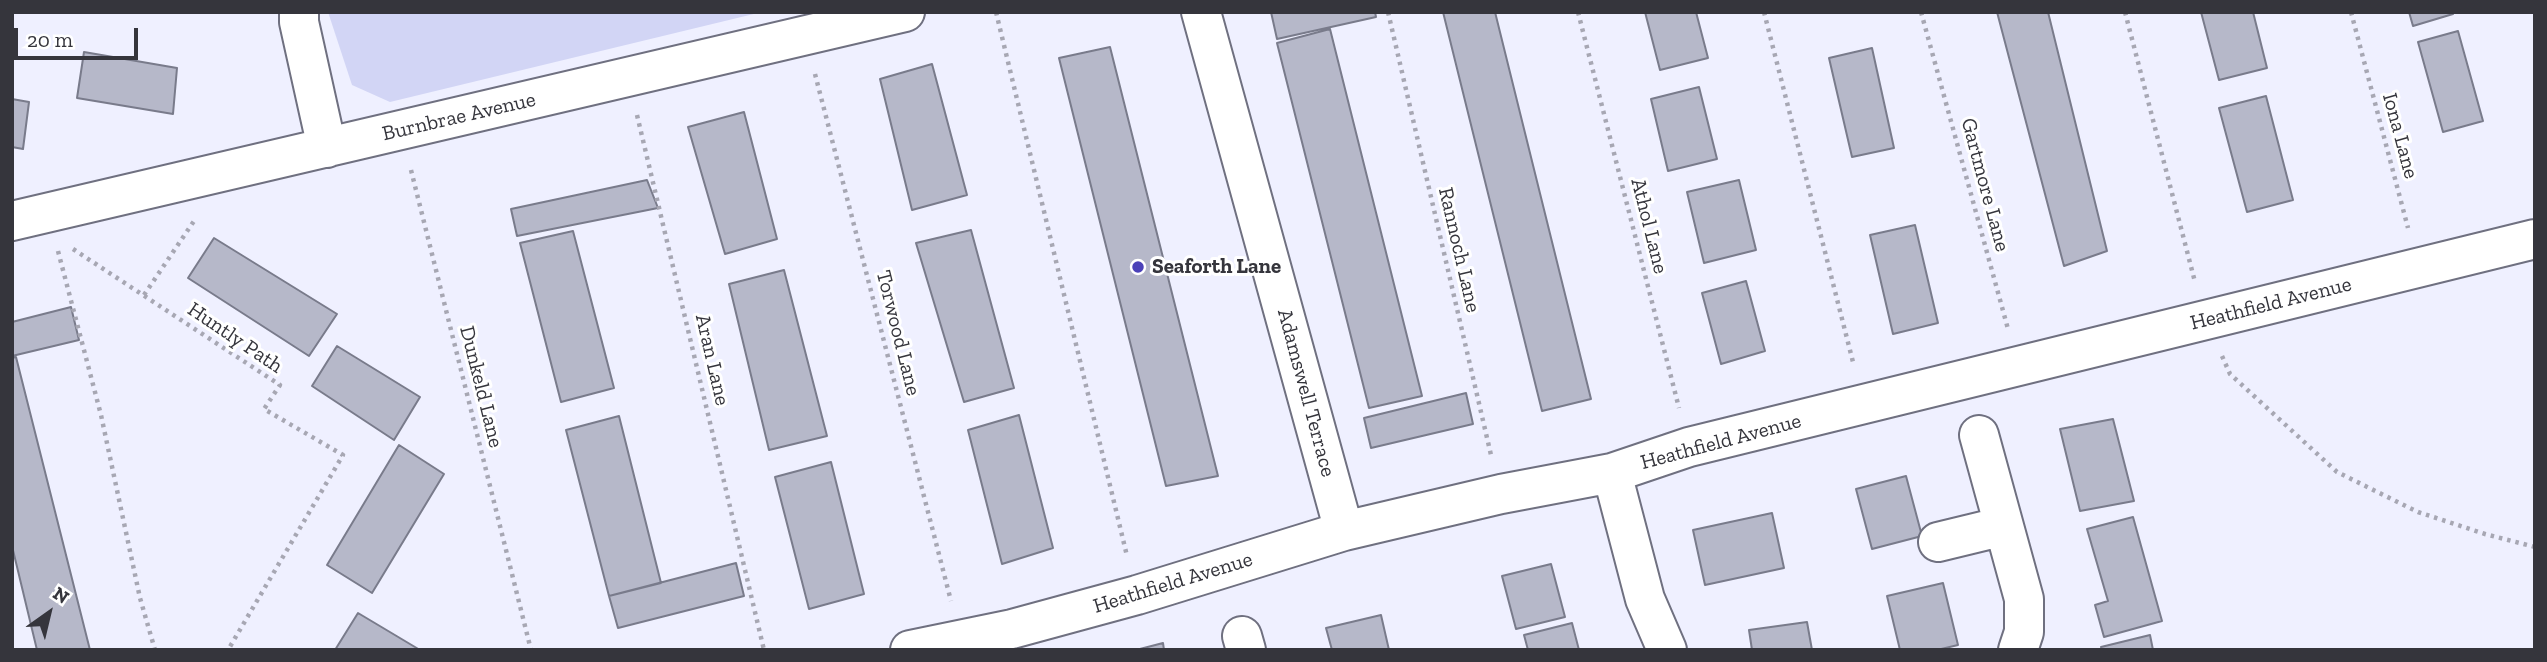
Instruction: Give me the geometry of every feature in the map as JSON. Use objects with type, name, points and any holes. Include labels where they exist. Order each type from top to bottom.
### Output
[{"type":"street","points":[[299,12],[327,148]]},
{"type":"street","name":"Burnbrae Avenue","points":[[31,225],[227,171],[905,12]]},
{"type":"street","name":"Adamswell Terrace","points":[[1201,12],[1343,531]]},
{"type":"street","name":"Heathfield Avenue","points":[[910,650],[1012,629],[1137,595],[1343,531],[1501,494],[1612,473],[1689,447],[2535,239]]},
{"type":"street","points":[[1979,435],[2024,599],[2024,632],[2018,650]]},
{"type":"street","points":[[1612,473],[1645,599],[1667,650]]},
{"type":"street","points":[[1938,542],[2004,526]]},
{"type":"path","points":[[996,12],[1137,595]]},
{"type":"path","name":"Rannoch Lane","points":[[1388,12],[1501,494]]},
{"type":"path","name":"Athol Lane","points":[[1578,12],[1689,447]]},
{"type":"path","points":[[1764,12],[1864,404]]},
{"type":"path","name":"Gartmore Lane","points":[[1921,12],[2018,366]]},
{"type":"path","points":[[2124,12],[2205,321],[2230,374],[2337,472],[2418,512],[2535,547]]},
{"type":"path","name":"Iona Lane","points":[[2351,12],[2419,269]]},
{"type":"path","name":"Torwood Lane","points":[[806,36],[960,638]]},
{"type":"path","name":"Aran Lane","points":[[628,77],[764,650]]},
{"type":"path","name":"Dunkeld Lane","points":[[401,131],[531,650]]},
{"type":"path","points":[[144,295],[227,171]]},
{"type":"path","points":[[31,225],[101,415],[140,598],[155,650]]},
{"type":"path","name":"Huntly Path","points":[[31,225],[144,295],[280,385],[264,409],[343,455],[228,650]]},
{"type":"shaded area","points":[[328,12],[762,12],[390,102],[352,85]]},
{"type":"building","points":[[1271,12],[1375,12],[1376,17],[1277,39]]},
{"type":"building","points":[[1443,12],[1495,12],[1591,399],[1542,411]]},
{"type":"building","points":[[1645,12],[1696,12],[1708,58],[1660,70]]},
{"type":"building","points":[[1997,12],[2048,12],[2107,251],[2064,266]]},
{"type":"building","points":[[2201,12],[2253,12],[2267,68],[2219,80]]},
{"type":"building","points":[[2409,12],[2452,12],[2453,14],[2413,26]]},
{"type":"building","points":[[1330,29],[1422,396],[1369,408],[1277,43]]},
{"type":"building","points":[[2458,31],[2483,121],[2443,132],[2418,42]]},
{"type":"building","name":"Seaforth Lane","points":[[1110,47],[1218,476],[1166,486],[1059,58]]},
{"type":"building","points":[[1872,48],[1894,148],[1852,157],[1829,58]]},
{"type":"building","points":[[84,52],[177,68],[173,114],[77,98]]},
{"type":"building","points":[[932,64],[967,195],[912,210],[880,79]]},
{"type":"building","points":[[1699,87],[1717,159],[1668,171],[1651,99]]},
{"type":"building","points":[[2266,96],[2293,200],[2247,212],[2219,108]]},
{"type":"building","points":[[12,99],[29,102],[23,149],[12,147]]},
{"type":"building","points":[[744,112],[777,239],[725,254],[688,127]]},
{"type":"building","points":[[647,180],[658,208],[517,236],[511,209]]},
{"type":"building","points":[[1739,180],[1756,250],[1704,263],[1687,192]]},
{"type":"building","points":[[1915,225],[1938,323],[1893,334],[1870,235]]},
{"type":"building","points":[[971,230],[1014,388],[964,402],[916,243]]},
{"type":"building","points":[[573,231],[614,388],[561,402],[520,243]]},
{"type":"building","points":[[214,238],[337,314],[309,356],[188,278]]},
{"type":"building","points":[[784,270],[827,436],[769,450],[729,284]]},
{"type":"building","points":[[1746,281],[1765,351],[1721,364],[1702,293]]},
{"type":"building","points":[[71,307],[79,340],[12,356],[12,322]]},
{"type":"building","points":[[337,346],[420,397],[394,440],[312,386]]},
{"type":"building","points":[[16,357],[90,650],[37,650],[12,546],[12,358]]},
{"type":"building","points":[[1466,393],[1473,424],[1371,448],[1364,418]]},
{"type":"building","points":[[1019,415],[1053,548],[1002,564],[968,430]]},
{"type":"building","points":[[619,416],[661,583],[609,596],[566,430]]},
{"type":"building","points":[[2113,419],[2134,501],[2080,511],[2060,429]]},
{"type":"building","points":[[399,445],[444,474],[372,593],[327,565]]},
{"type":"building","points":[[831,462],[864,594],[809,609],[775,477]]},
{"type":"building","points":[[1906,476],[1922,536],[1872,549],[1856,489]]},
{"type":"building","points":[[1772,513],[1784,568],[1705,585],[1693,530]]},
{"type":"building","points":[[2133,517],[2162,621],[2104,637],[2095,605],[2108,601],[2087,529]]},
{"type":"building","points":[[736,563],[744,596],[618,628],[609,596]]},
{"type":"building","points":[[1551,564],[1565,617],[1516,629],[1502,576]]},
{"type":"building","points":[[1943,583],[1958,645],[1937,650],[1900,650],[1887,596]]},
{"type":"building","points":[[358,613],[420,650],[335,650]]},
{"type":"building","points":[[1381,615],[1389,650],[1332,650],[1326,628]]},
{"type":"building","points":[[1807,622],[1812,650],[1752,650],[1749,630]]},
{"type":"building","points":[[1572,623],[1579,650],[1528,650],[1524,635]]},
{"type":"building","points":[[2150,635],[2153,650],[2102,650],[2101,647]]},
{"type":"building","points":[[1163,643],[1164,650],[1136,650]]},
{"type":"place","name":"Seaforth Lane","points":[[1138,267]]}]
